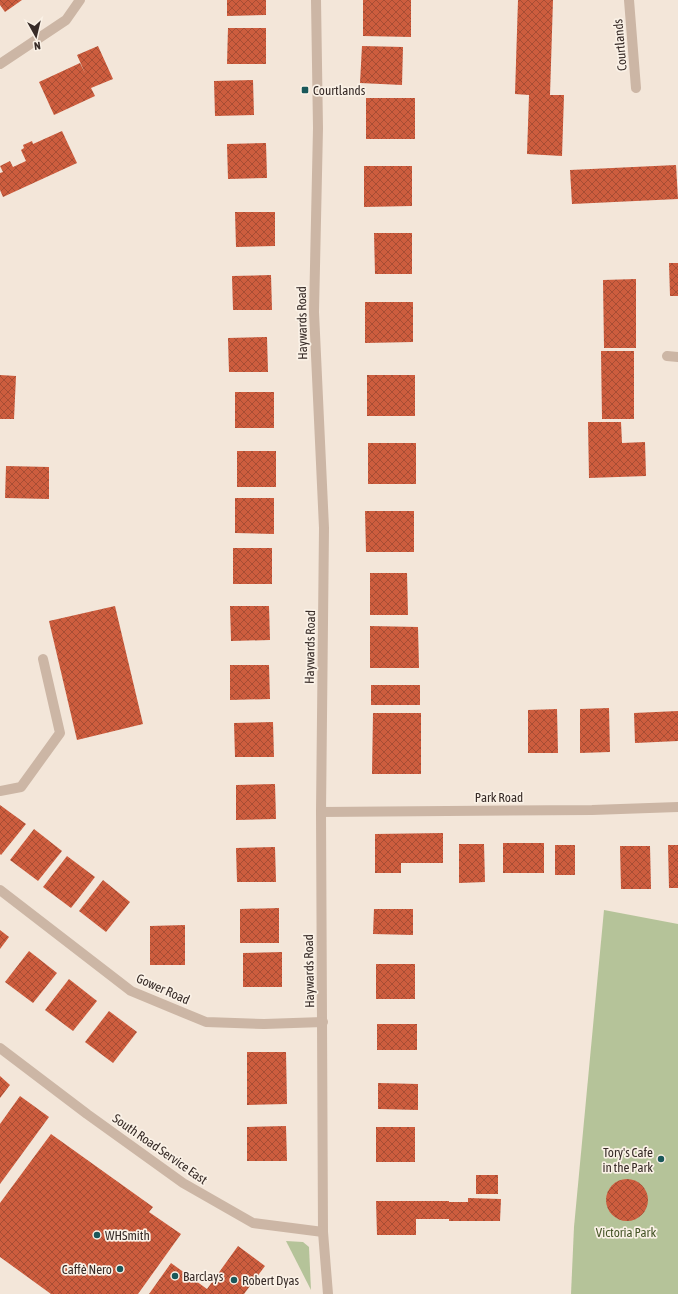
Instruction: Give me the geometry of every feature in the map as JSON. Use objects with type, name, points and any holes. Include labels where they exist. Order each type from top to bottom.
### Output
[{"type":"street","points":[[0,64],[66,20],[80,0]]},
{"type":"street","name":"Haywards Road","points":[[316,0],[318,128],[314,312],[324,528],[321,812],[323,1232],[328,1294]]},
{"type":"street","name":"Courtlands","points":[[629,0],[636,88]]},
{"type":"street","points":[[667,356],[678,356]]},
{"type":"street","points":[[0,791],[21,787],[60,733],[43,659]]},
{"type":"street","name":"Park Road","points":[[321,812],[592,810],[678,807]]},
{"type":"street","name":"Gower Road","points":[[0,890],[131,991],[206,1022],[264,1024],[323,1022]]},
{"type":"street","name":"South Road Service East","points":[[0,1048],[87,1114],[183,1183],[252,1223],[323,1232]]},
{"type":"green space","name":"Victoria Park","points":[[604,910],[678,924],[678,1294],[571,1294],[574,1227]]},
{"type":"green space","points":[[286,1241],[303,1242],[309,1247],[311,1290]]},
{"type":"building","points":[[0,0],[22,0],[5,12],[0,5]]},
{"type":"building","points":[[227,0],[266,0],[266,15],[227,16]]},
{"type":"building","points":[[363,0],[411,0],[411,37],[363,36]]},
{"type":"building","points":[[518,0],[553,0],[550,95],[564,95],[562,156],[527,154],[529,95],[515,94]]},
{"type":"building","points":[[228,28],[266,28],[266,64],[227,64]]},
{"type":"building","points":[[98,46],[113,79],[91,88],[95,96],[54,115],[39,82],[80,63],[85,73],[77,55]]},
{"type":"building","points":[[362,46],[403,47],[402,85],[360,83]]},
{"type":"building","points":[[253,80],[254,115],[215,116],[214,81]]},
{"type":"building","points":[[366,98],[415,98],[415,139],[366,139]]},
{"type":"building","points":[[62,131],[77,163],[3,197],[0,190],[0,173],[3,172],[0,166],[10,161],[13,167],[26,161],[21,150],[24,148],[23,145],[32,141],[33,144]]},
{"type":"building","points":[[266,143],[267,178],[228,179],[227,144]]},
{"type":"building","points":[[676,165],[678,199],[572,204],[570,170]]},
{"type":"building","points":[[364,166],[412,166],[412,206],[364,207]]},
{"type":"building","points":[[235,212],[275,212],[275,246],[236,247]]},
{"type":"building","points":[[374,233],[412,233],[412,274],[375,274]]},
{"type":"building","points":[[669,263],[678,263],[678,296],[670,296]]},
{"type":"building","points":[[271,275],[272,310],[233,310],[232,276]]},
{"type":"building","points":[[636,279],[636,348],[604,348],[603,280]]},
{"type":"building","points":[[365,302],[413,302],[413,342],[365,343]]},
{"type":"building","points":[[267,337],[268,372],[229,372],[228,338]]},
{"type":"building","points":[[601,351],[634,351],[634,419],[602,419]]},
{"type":"building","points":[[0,375],[16,376],[14,419],[0,419]]},
{"type":"building","points":[[367,375],[415,375],[415,416],[367,416]]},
{"type":"building","points":[[235,392],[274,392],[274,428],[235,428]]},
{"type":"building","points":[[588,422],[621,422],[622,443],[645,442],[646,476],[589,478]]},
{"type":"building","points":[[368,443],[416,443],[416,484],[368,484]]},
{"type":"building","points":[[237,451],[276,451],[276,487],[237,487]]},
{"type":"building","points":[[6,466],[49,467],[49,499],[5,498]]},
{"type":"building","points":[[235,498],[274,498],[274,534],[235,533]]},
{"type":"building","points":[[365,511],[414,511],[414,552],[366,552]]},
{"type":"building","points":[[233,548],[272,548],[272,584],[233,584]]},
{"type":"building","points":[[370,573],[407,573],[408,615],[370,615]]},
{"type":"building","points":[[115,606],[143,724],[77,740],[49,621]]},
{"type":"building","points":[[230,606],[269,606],[270,640],[231,641]]},
{"type":"building","points":[[370,626],[418,627],[419,668],[370,668]]},
{"type":"building","points":[[230,665],[269,665],[270,699],[230,700]]},
{"type":"building","points":[[371,685],[420,685],[420,705],[371,705]]},
{"type":"building","points":[[609,708],[610,752],[580,753],[580,709]]},
{"type":"building","points":[[557,709],[558,753],[528,753],[528,710]]},
{"type":"building","points":[[678,711],[678,741],[635,743],[634,713]]},
{"type":"building","points":[[373,713],[421,713],[421,774],[372,774]]},
{"type":"building","points":[[273,722],[274,757],[235,757],[234,723]]},
{"type":"building","points":[[275,784],[276,819],[236,820],[236,785]]},
{"type":"building","points":[[0,805],[26,824],[1,855],[0,854]]},
{"type":"building","points":[[34,829],[62,851],[38,881],[10,860]]},
{"type":"building","points":[[443,833],[443,863],[401,863],[401,873],[375,873],[375,834]]},
{"type":"building","points":[[503,843],[544,843],[544,873],[503,873]]},
{"type":"building","points":[[459,844],[484,844],[485,882],[459,883]]},
{"type":"building","points":[[555,845],[575,845],[575,875],[555,875]]},
{"type":"building","points":[[668,845],[678,845],[678,888],[669,888]]},
{"type":"building","points":[[620,846],[650,846],[651,889],[621,889]]},
{"type":"building","points":[[275,847],[276,882],[237,882],[236,848]]},
{"type":"building","points":[[67,856],[95,877],[71,908],[43,887]]},
{"type":"building","points":[[103,880],[130,902],[106,932],[79,911]]},
{"type":"building","points":[[279,908],[279,943],[240,943],[240,909]]},
{"type":"building","points":[[374,909],[413,909],[413,935],[373,934]]},
{"type":"building","points":[[185,925],[185,965],[150,965],[150,926]]},
{"type":"building","points":[[0,930],[9,937],[0,949]]},
{"type":"building","points":[[29,951],[57,973],[33,1003],[5,982]]},
{"type":"building","points":[[282,952],[282,987],[243,987],[243,953]]},
{"type":"building","points":[[376,964],[415,964],[415,999],[376,999]]},
{"type":"building","points":[[69,979],[97,1001],[73,1031],[45,1010]]},
{"type":"building","points":[[109,1011],[137,1032],[113,1063],[85,1042]]},
{"type":"building","points":[[377,1024],[417,1024],[417,1050],[377,1050]]},
{"type":"building","points":[[247,1052],[286,1052],[287,1104],[247,1105]]},
{"type":"building","points":[[0,1076],[10,1085],[0,1098]]},
{"type":"building","points":[[378,1083],[418,1084],[418,1110],[378,1109]]},
{"type":"building","points":[[20,1096],[49,1117],[0,1184],[0,1124]]},
{"type":"building","points":[[286,1126],[287,1161],[247,1161],[247,1127]]},
{"type":"building","points":[[376,1127],[415,1127],[415,1162],[376,1162]]},
{"type":"building","points":[[51,1134],[153,1207],[149,1212],[181,1234],[138,1294],[51,1294],[0,1257],[0,1203]]},
{"type":"building","points":[[476,1175],[498,1175],[498,1194],[476,1194]]},
{"type":"building","points":[[627,1179],[642,1185],[648,1200],[642,1215],[627,1221],[612,1215],[606,1200],[612,1185]]},
{"type":"building","points":[[468,1198],[501,1199],[500,1221],[449,1221],[449,1219],[416,1219],[416,1235],[377,1235],[376,1201],[468,1202]]},
{"type":"building","name":"Robert Dyas","points":[[238,1246],[265,1266],[244,1294],[149,1294],[171,1263],[207,1289]]},
{"type":"place","name":"Courtlands","points":[[305,90]]},
{"type":"place","name":"Tory's Cafe in the Park","points":[[661,1159]]},
{"type":"place","name":"WHSmith","points":[[97,1235]]},
{"type":"place","name":"Caffè Nero","points":[[120,1269]]},
{"type":"place","name":"Barclays","points":[[175,1276]]},
{"type":"place","name":"Robert Dyas","points":[[234,1280]]}]
